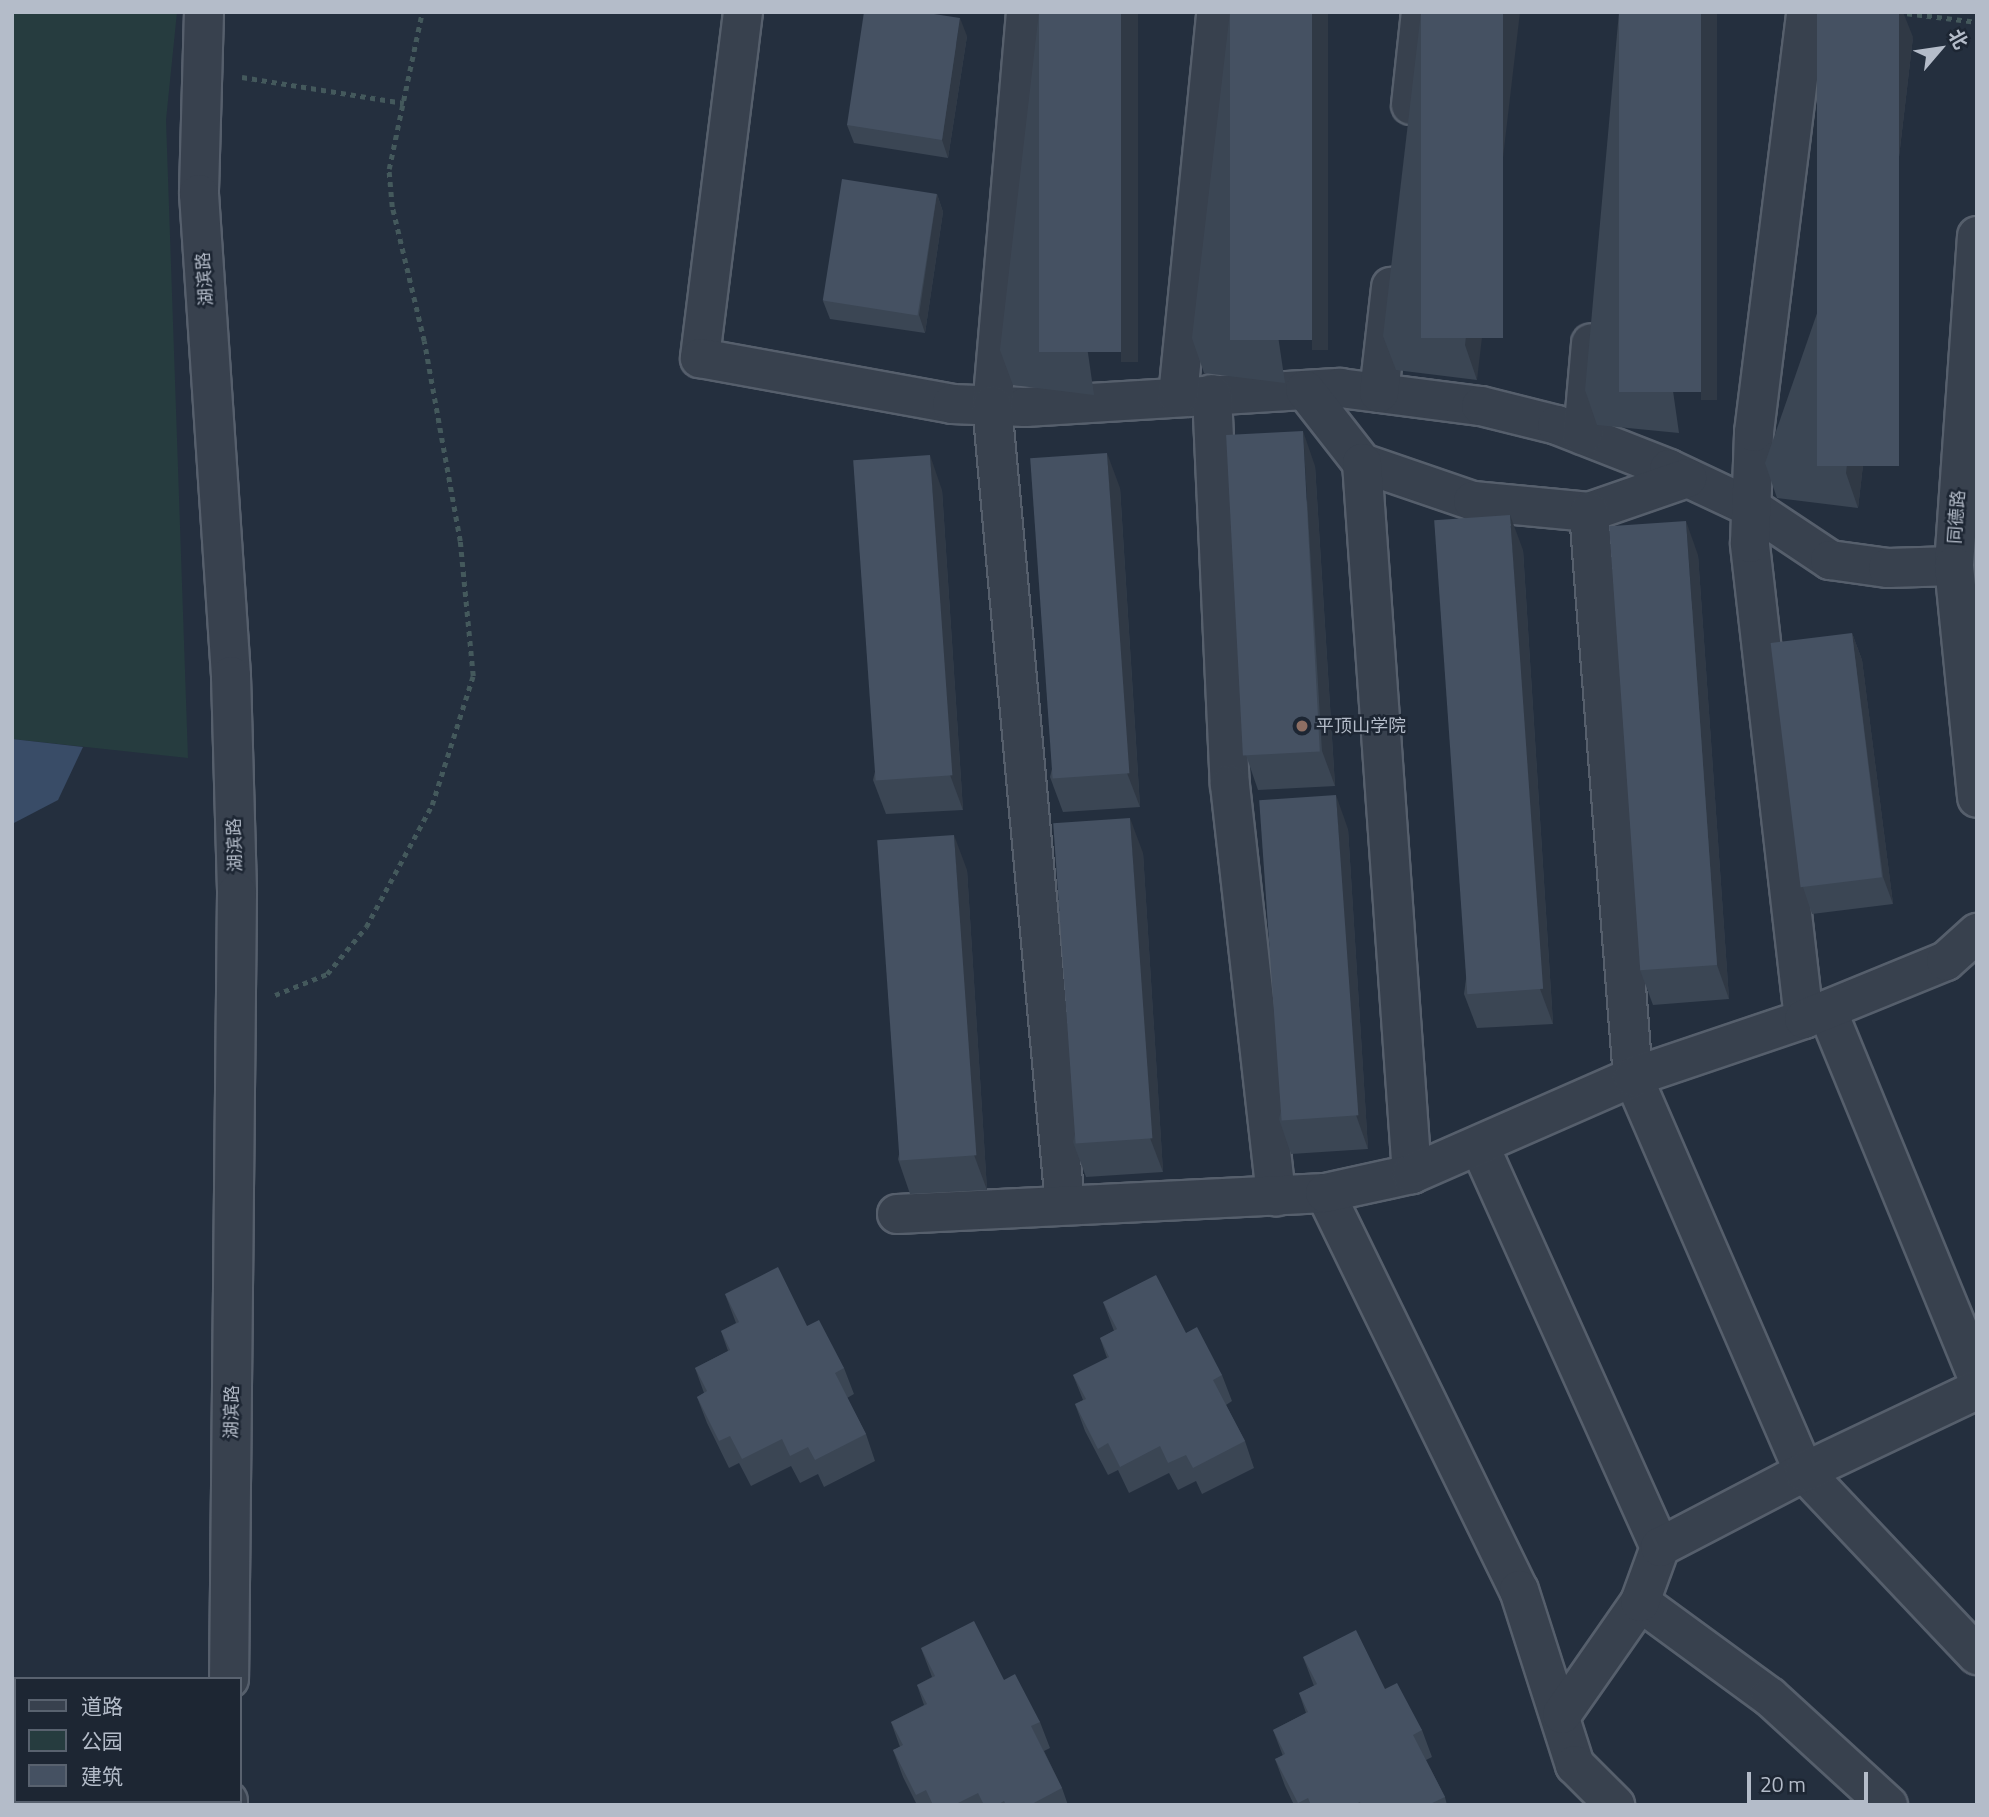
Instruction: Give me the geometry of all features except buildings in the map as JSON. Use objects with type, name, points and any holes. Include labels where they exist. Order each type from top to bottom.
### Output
[{"type":"street","name":"湖滨路","points":[[204,12],[199,194],[231,676],[236,1011],[229,1677]]},
{"type":"street","points":[[743,12],[700,358],[952,404],[992,405],[1305,390],[1379,393],[1481,406],[1583,435],[1687,478],[1752,508],[1830,560],[1888,568],[1954,566]]},
{"type":"street","points":[[1026,12],[992,405],[1065,1204]]},
{"type":"street","points":[[1216,12],[1195,395],[1230,785],[1276,1196]]},
{"type":"street","points":[[1408,135],[1421,12]]},
{"type":"street","points":[[1806,12],[1754,432],[1751,543],[1816,1014],[1977,1375]]},
{"type":"street","name":"同德路","points":[[1977,236],[1954,566],[1977,798]]},
{"type":"street","points":[[1379,393],[1394,257]]},
{"type":"street","points":[[1583,435],[1594,312]]},
{"type":"street","points":[[1305,390],[1362,463],[1473,501],[1589,512],[1687,478]]},
{"type":"street","points":[[1362,463],[1412,1174]]},
{"type":"street","points":[[1589,512],[1633,1077],[1804,1472],[1977,1656]]},
{"type":"street","points":[[897,1214],[1325,1193],[1412,1174],[1480,1147],[1633,1077],[1816,1014],[1946,961],[1977,933]]},
{"type":"street","points":[[1480,1147],[1660,1547]]},
{"type":"street","points":[[1325,1193],[1519,1590],[1562,1714],[1575,1765],[1615,1805]]},
{"type":"street","points":[[1562,1714],[1640,1602],[1660,1547],[1804,1472],[1977,1390]]},
{"type":"street","points":[[1640,1602],[1770,1697],[1888,1805]]},
{"type":"path","points":[[236,1011],[327,974],[366,926],[432,804],[473,676],[460,541],[424,341],[392,207],[388,169],[422,12]]},
{"type":"path","points":[[1897,12],[1977,22]]},
{"type":"path","points":[[202,70],[404,103]]},
{"type":"green space","points":[[12,12],[177,12],[166,120],[188,758],[12,739]]},
{"type":"water","points":[[12,739],[83,747],[58,800],[12,824]]},
{"type":"place","name":"平顶山学院","points":[[1302,726]]}]
